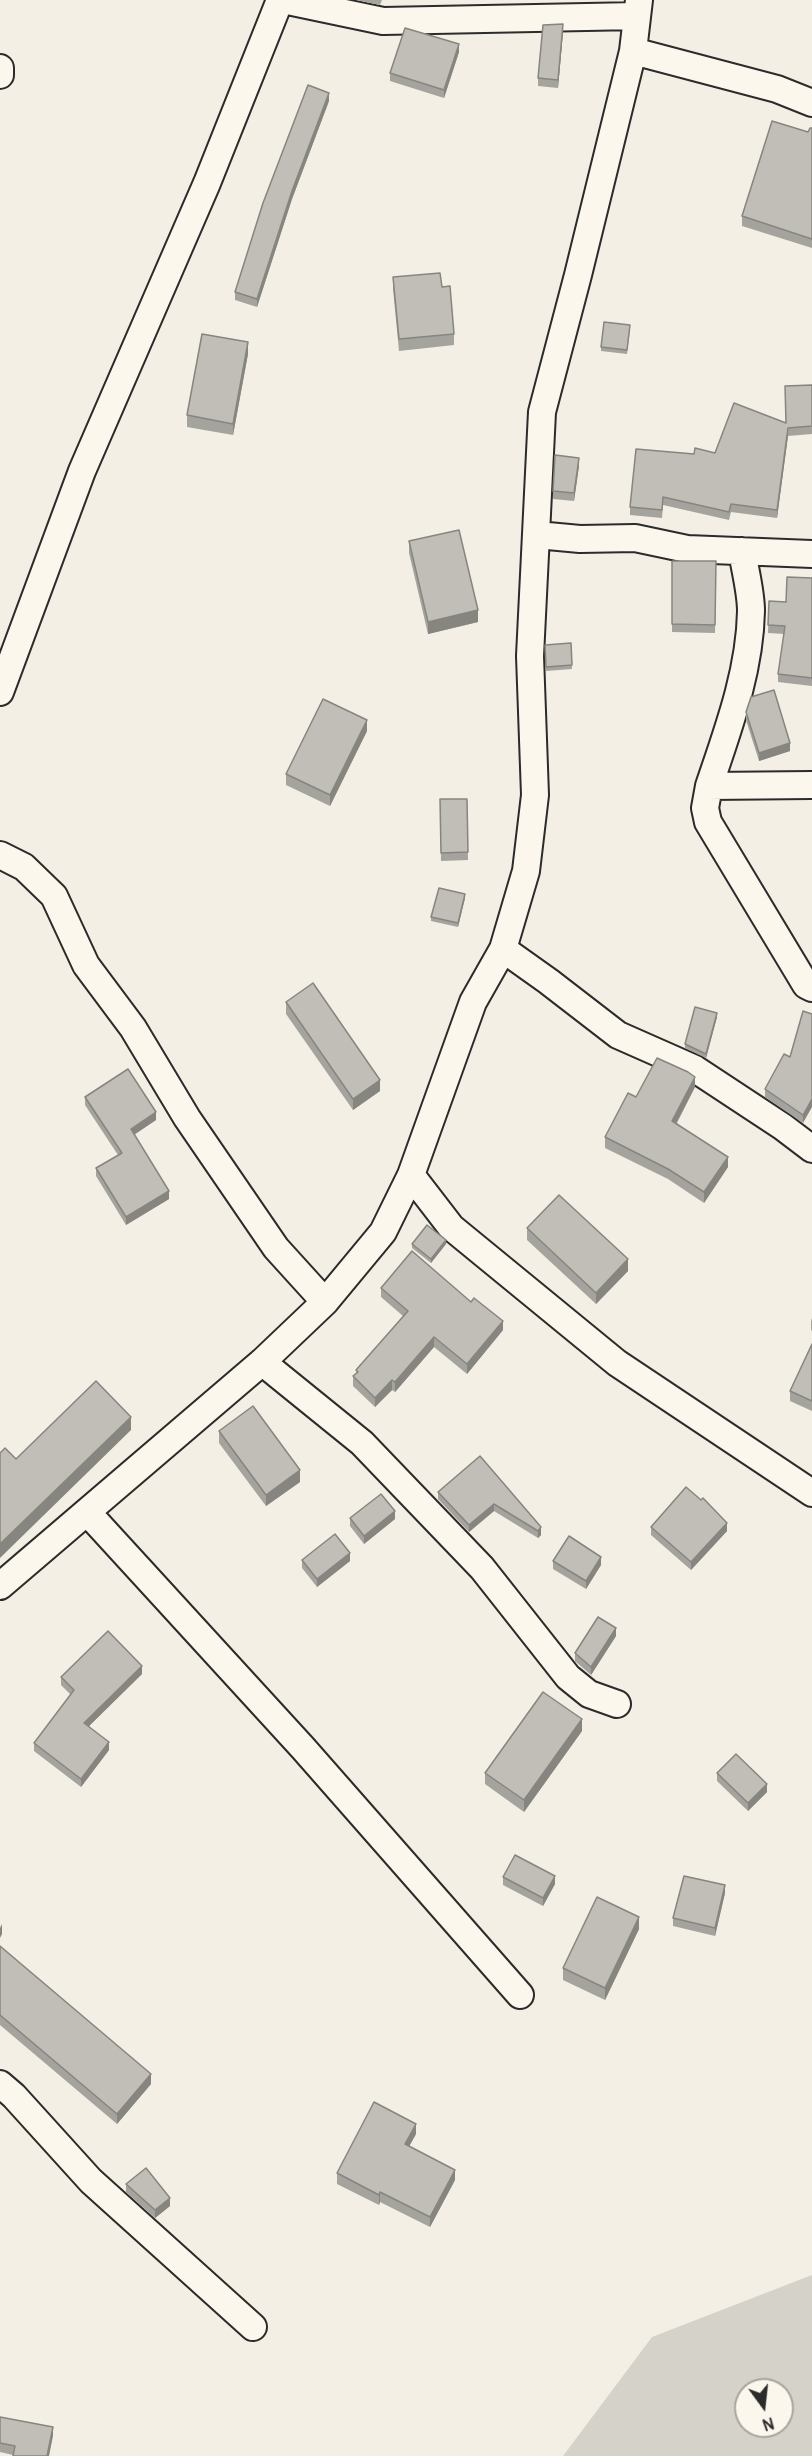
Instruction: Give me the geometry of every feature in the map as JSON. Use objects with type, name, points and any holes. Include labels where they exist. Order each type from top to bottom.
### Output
[{"type":"street","points":[[0,692],[82,471],[207,183],[282,0],[383,21],[638,8],[633,51],[542,412],[530,656],[535,795],[526,871],[503,949],[474,1002],[411,1176],[383,1233],[324,1302],[262,1362],[0,1586]]},
{"type":"street","points":[[633,51],[777,89],[812,103]]},
{"type":"street","points":[[0,68],[0,75]]},
{"type":"street","points":[[537,535],[580,539],[634,538],[687,549],[812,554]]},
{"type":"street","points":[[742,551],[751,610],[745,662],[728,731],[708,786],[705,808],[708,822],[806,985],[812,988]]},
{"type":"street","points":[[708,786],[812,786]]},
{"type":"street","points":[[0,855],[24,867],[54,896],[86,965],[133,1028],[187,1118],[276,1248],[324,1302]]},
{"type":"street","points":[[503,949],[618,1035],[695,1070],[783,1127],[812,1149]]},
{"type":"street","points":[[411,1176],[451,1227],[617,1363],[812,1493]]},
{"type":"street","points":[[262,1362],[362,1443],[482,1568],[568,1677],[589,1694],[617,1704]]},
{"type":"street","points":[[87,1512],[303,1748],[520,1995]]},
{"type":"street","points":[[0,2084],[14,2096],[92,2181],[253,2327]]},
{"type":"shaded area","points":[[812,2275],[812,2456],[563,2456],[652,2337]]},
{"type":"building","points":[[563,24],[558,80],[538,78],[543,25]]},
{"type":"building","points":[[405,28],[459,44],[444,90],[390,73]]},
{"type":"building","points":[[308,85],[329,93],[292,191],[257,299],[235,292],[263,203]]},
{"type":"building","points":[[772,121],[808,132],[812,128],[812,239],[742,216]]},
{"type":"building","points":[[440,273],[442,287],[450,286],[454,334],[399,339],[393,277]]},
{"type":"building","points":[[604,322],[630,325],[627,350],[601,347]]},
{"type":"building","points":[[202,334],[248,342],[233,424],[187,415]]},
{"type":"building","points":[[812,385],[812,426],[788,428],[777,510],[731,504],[729,512],[663,497],[662,510],[630,507],[636,449],[694,454],[695,448],[715,453],[734,403],[786,423],[785,386]]},
{"type":"building","points":[[555,455],[579,458],[574,493],[553,491]]},
{"type":"building","points":[[459,530],[478,610],[428,622],[409,541]]},
{"type":"building","points":[[672,561],[716,561],[715,625],[672,624]]},
{"type":"building","points":[[787,577],[812,578],[812,678],[778,674],[785,626],[768,625],[769,601],[786,602]]},
{"type":"building","points":[[571,643],[572,665],[546,667],[545,645]]},
{"type":"building","points":[[774,690],[790,743],[759,753],[746,712],[751,697]]},
{"type":"building","points":[[323,699],[367,720],[330,795],[286,774]]},
{"type":"building","points":[[440,799],[467,799],[468,852],[441,853]]},
{"type":"building","points":[[439,888],[465,894],[458,923],[431,917]]},
{"type":"building","points":[[313,983],[380,1080],[353,1099],[286,1002]]},
{"type":"building","points":[[695,1007],[717,1013],[706,1054],[685,1044]]},
{"type":"building","points":[[803,1011],[812,1014],[812,1099],[803,1115],[765,1089],[784,1054],[790,1057]]},
{"type":"building","points":[[657,1058],[695,1077],[672,1121],[728,1157],[704,1192],[668,1169],[605,1137],[628,1093],[636,1097]]},
{"type":"building","points":[[128,1069],[156,1112],[131,1129],[169,1191],[126,1217],[96,1168],[122,1153],[85,1097]]},
{"type":"building","points":[[559,1195],[628,1259],[596,1293],[527,1228]]},
{"type":"building","points":[[427,1225],[446,1240],[431,1259],[412,1244]]},
{"type":"building","points":[[412,1251],[471,1302],[474,1298],[503,1321],[467,1364],[434,1337],[395,1382],[392,1380],[375,1398],[353,1376],[408,1311],[381,1288]]},
{"type":"building","points":[[812,1344],[812,1401],[790,1391]]},
{"type":"building","points":[[96,1381],[131,1417],[0,1544],[0,1453],[5,1448],[16,1459]]},
{"type":"building","points":[[253,1406],[300,1470],[266,1495],[219,1431]]},
{"type":"building","points":[[480,1456],[541,1527],[538,1531],[494,1504],[469,1525],[438,1492]]},
{"type":"building","points":[[686,1487],[701,1500],[703,1498],[727,1523],[691,1562],[651,1527]]},
{"type":"building","points":[[381,1494],[395,1511],[364,1536],[350,1518]]},
{"type":"building","points":[[335,1534],[350,1553],[317,1579],[302,1560]]},
{"type":"building","points":[[569,1536],[601,1557],[586,1581],[553,1561]]},
{"type":"building","points":[[598,1617],[616,1628],[591,1667],[575,1653]]},
{"type":"building","points":[[108,1631],[142,1666],[84,1723],[109,1742],[81,1779],[34,1743],[74,1690],[61,1677]]},
{"type":"building","points":[[543,1692],[582,1719],[524,1800],[485,1773]]},
{"type":"building","points":[[736,1754],[767,1784],[748,1803],[717,1773]]},
{"type":"building","points":[[515,1855],[555,1876],[543,1898],[503,1877]]},
{"type":"building","points":[[684,1876],[725,1885],[715,1928],[673,1918]]},
{"type":"building","points":[[597,1897],[639,1917],[605,1988],[563,1968]]},
{"type":"building","points":[[0,1946],[151,2074],[117,2114],[0,2015]]},
{"type":"building","points":[[374,2102],[416,2124],[405,2144],[455,2170],[430,2217],[380,2192],[379,2195],[337,2173]]},
{"type":"building","points":[[146,2168],[170,2198],[155,2210],[126,2184]]},
{"type":"building","points":[[0,2417],[53,2427],[47,2456],[13,2456],[15,2446],[0,2443]]}]
